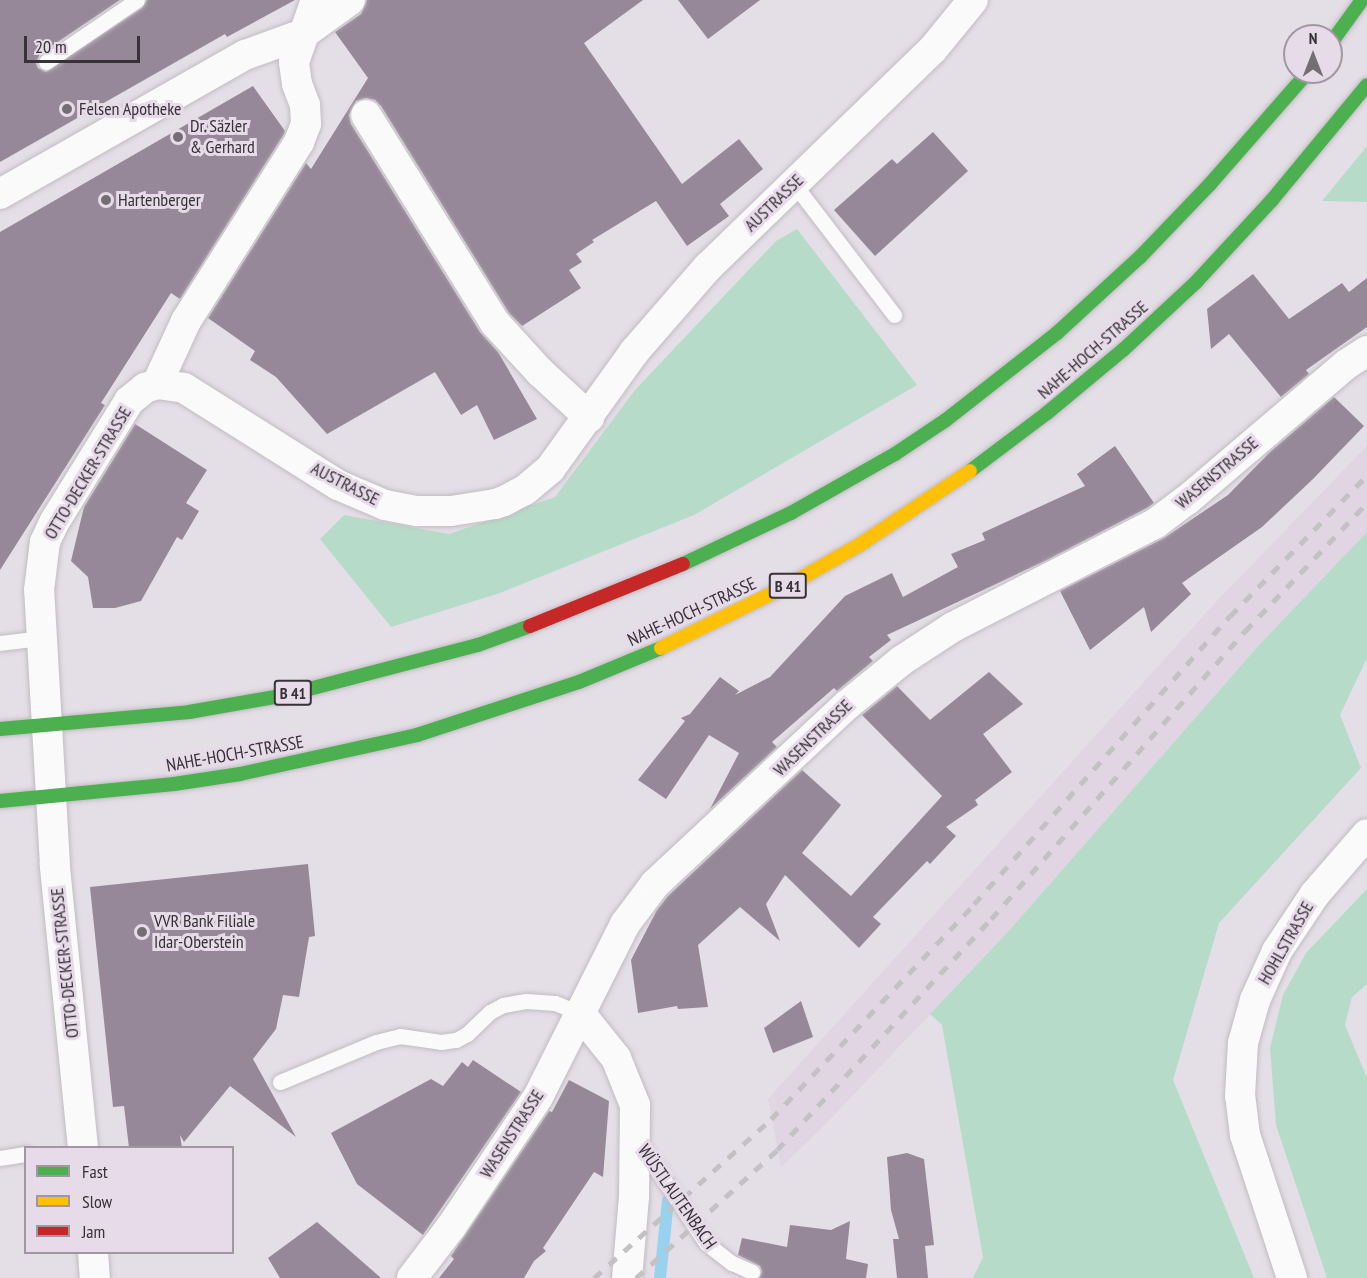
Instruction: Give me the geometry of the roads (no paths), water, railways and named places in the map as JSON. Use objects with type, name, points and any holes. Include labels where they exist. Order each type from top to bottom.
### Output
[{"type":"main road","points":[[1343,26],[1362,0]]},
{"type":"main road","name":"NAHE-HOCH-STRASSE","points":[[0,729],[189,712],[286,695],[478,645],[534,626],[619,592],[791,513],[895,454],[946,420],[1057,333],[1140,257],[1210,184],[1298,84]]},
{"type":"main road","name":"NAHE-HOCH-STRASSE","points":[[0,801],[240,774],[417,735],[579,682],[684,638],[791,584],[861,544],[960,479],[1047,413],[1124,350],[1196,282],[1272,200],[1367,85]]},
{"type":"street","points":[[157,384],[186,321],[299,142],[306,124],[305,105],[297,84],[294,62],[316,0]]},
{"type":"street","points":[[0,194],[244,55],[303,34],[350,0]]},
{"type":"street","name":"AUSTRASSE","points":[[157,384],[184,388],[360,496],[385,505],[417,511],[451,511],[495,504],[525,490],[550,469],[621,369],[708,267],[933,49],[973,0]]},
{"type":"street","points":[[366,115],[495,323],[540,372],[588,417]]},
{"type":"street","name":"WASENSTRASSE","points":[[412,1278],[451,1227],[526,1115],[625,924],[655,884],[847,705],[901,661],[982,612],[1155,523],[1188,500],[1339,370],[1367,351]]},
{"type":"street","name":"OTTO-DECKER-STRASSE","points":[[80,1146],[51,796],[39,590],[43,553],[50,532],[129,401],[145,388],[157,384]]},
{"type":"street","name":"HOHLSTRASSE","points":[[1292,1278],[1245,1135],[1240,1096],[1243,1043],[1255,1000],[1277,951],[1315,894],[1367,834]]},
{"type":"street","name":"WÜSTLAUTENBACH","points":[[580,1013],[616,1058],[630,1089],[636,1118],[627,1278]]},
{"type":"street","points":[[93,1254],[95,1278]]},
{"type":"lane","points":[[46,62],[137,0]]},
{"type":"lane","points":[[794,184],[894,315]]},
{"type":"lane","points":[[0,643],[41,638]]},
{"type":"lane","points":[[280,1082],[376,1042],[399,1036],[441,1042],[456,1040],[467,1034],[490,1012],[503,1005],[526,1001],[555,1003],[580,1013]]},
{"type":"lane","name":"WÜSTLAUTENBACH","points":[[635,1137],[706,1243],[732,1263],[752,1272]]},
{"type":"lane","points":[[0,1158],[24,1154]]},
{"type":"waterway","name":"WÜSTLAUTENBACH","points":[[660,1278],[668,1200]]},
{"type":"railway","points":[[594,1278],[771,1119],[974,904],[1230,616],[1367,475]]},
{"type":"railway","points":[[636,1278],[777,1150],[991,919],[1245,631],[1367,503]]},
{"type":"place","name":"Felsen Apotheke","points":[[67,109]]},
{"type":"place","name":"Dr. Säzler & Gerhard","points":[[178,137]]},
{"type":"place","name":"Hartenberger","points":[[106,200]]},
{"type":"place","name":"VVR Bank Filiale Idar-Oberstein","points":[[142,932]]}]
